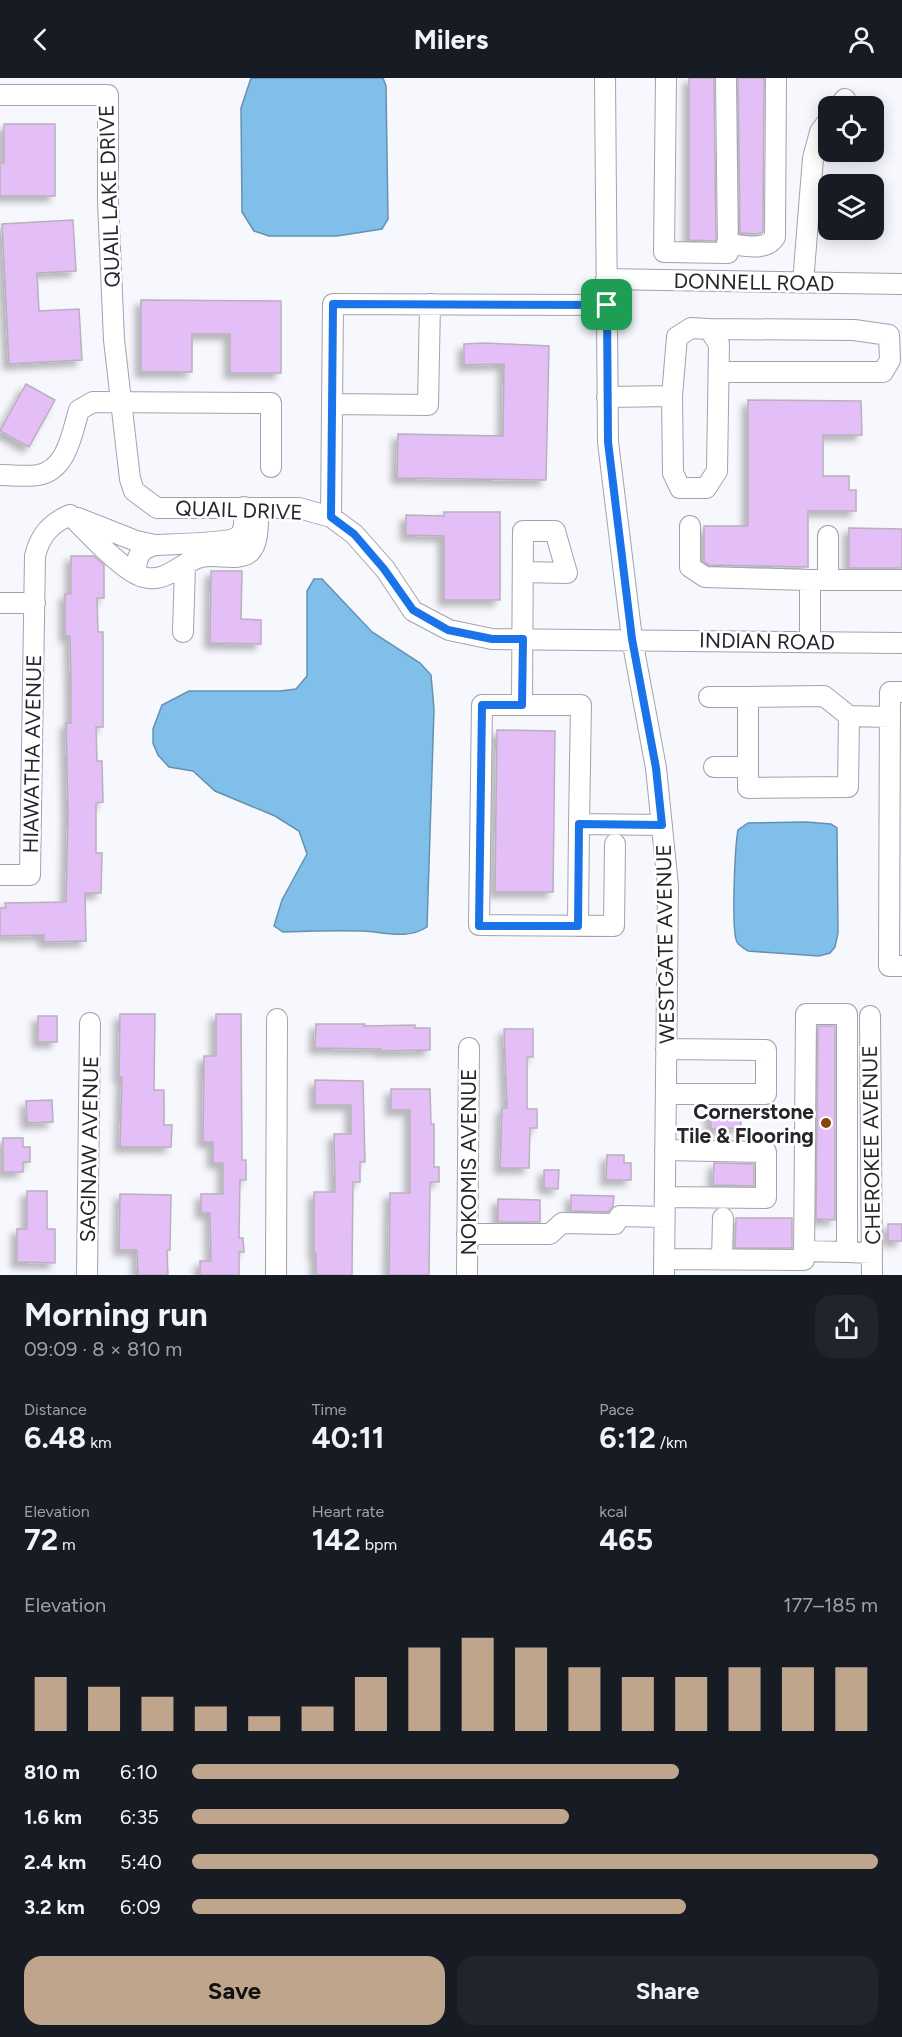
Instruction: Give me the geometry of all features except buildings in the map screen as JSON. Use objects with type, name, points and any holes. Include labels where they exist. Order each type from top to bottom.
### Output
[{"type":"street","name":"WESTGATE AVENUE","points":[[605,78],[608,442],[632,639],[656,768],[668,886],[664,1267]]},
{"type":"street","points":[[666,78],[664,252],[764,246],[772,242],[775,237],[776,78]]},
{"type":"street","points":[[726,78],[727,281]]},
{"type":"street","name":"QUAIL LAKE DRIVE","points":[[0,95],[108,95],[108,202],[114,340],[130,479],[134,491],[157,508]]},
{"type":"street","points":[[803,283],[813,158],[818,139]]},
{"type":"street","name":"DONNELL ROAD","points":[[606,279],[902,284]]},
{"type":"street","points":[[331,517],[333,304],[607,305]]},
{"type":"street","points":[[332,404],[428,405],[430,304]]},
{"type":"street","points":[[709,329],[719,344],[717,471],[706,488],[680,488],[673,473],[672,396],[676,337],[691,328],[854,330],[889,335],[890,360],[883,372],[719,372]]},
{"type":"street","points":[[608,397],[672,396]]},
{"type":"street","points":[[0,475],[39,475],[56,467],[66,452],[79,410],[93,402],[271,403],[271,467]]},
{"type":"street","name":"QUAIL DRIVE","points":[[157,508],[299,508],[331,517],[354,534],[377,560],[413,610],[448,630],[492,639],[632,639]]},
{"type":"street","points":[[0,603],[35,603],[35,556],[38,545],[50,526],[70,515],[108,528],[136,541],[155,545],[236,539],[240,535],[251,508]]},
{"type":"street","points":[[70,515],[121,563],[136,574],[154,579],[164,577],[195,558],[207,555],[236,557],[248,554],[256,540],[251,508]]},
{"type":"street","points":[[690,526],[690,567],[705,577],[902,580]]},
{"type":"street","points":[[810,642],[828,536]]},
{"type":"street","points":[[136,574],[137,557],[140,551],[155,545]]},
{"type":"street","points":[[183,632],[185,565]]},
{"type":"street","points":[[522,705],[523,572]]},
{"type":"street","name":"HIAWATHA AVENUE","points":[[0,875],[30,875],[35,603]]},
{"type":"street","name":"INDIAN ROAD","points":[[632,639],[902,643]]},
{"type":"street","points":[[902,692],[890,692],[896,778],[889,966],[902,966]]},
{"type":"street","points":[[709,698],[824,696],[849,716],[890,717]]},
{"type":"street","points":[[748,697],[748,788],[848,787],[849,716]]},
{"type":"street","points":[[578,926],[581,705],[482,705],[479,926],[578,926],[614,926],[615,844]]},
{"type":"street","points":[[714,767],[748,767]]},
{"type":"street","points":[[579,824],[662,825]]},
{"type":"street","points":[[796,1262],[806,1014],[847,1014],[847,1252]]},
{"type":"street","name":"CHEROKEE AVENUE","points":[[870,1016],[872,1275]]},
{"type":"street","points":[[276,1275],[277,1019]]},
{"type":"street","name":"SAGINAW AVENUE","points":[[87,1275],[90,1023]]},
{"type":"street","name":"NOKOMIS AVENUE","points":[[467,1275],[469,1048]]},
{"type":"street","points":[[666,1049],[766,1050],[766,1094],[666,1094]]},
{"type":"street","points":[[665,1150],[766,1152],[766,1198],[665,1197]]},
{"type":"street","points":[[467,1234],[550,1234],[562,1223],[615,1224],[620,1216],[664,1217]]},
{"type":"street","points":[[722,1260],[723,1218]]},
{"type":"street","points":[[664,1267],[722,1260],[796,1262],[847,1252],[872,1253]]},
{"type":"water","points":[[251,78],[383,78],[386,86],[388,219],[382,229],[337,236],[269,236],[254,231],[242,212],[241,108]]},
{"type":"water","points":[[314,579],[322,579],[372,632],[420,663],[431,675],[434,709],[427,927],[420,931],[404,934],[363,931],[283,932],[274,926],[282,900],[307,854],[299,831],[275,816],[215,791],[193,771],[169,767],[158,755],[153,743],[153,729],[162,705],[189,691],[296,689],[307,676],[307,591]]},
{"type":"water","points":[[748,823],[831,824],[837,828],[838,933],[835,947],[830,953],[819,956],[748,951],[740,946],[735,935],[734,888],[738,830]]},
{"type":"place","name":"Cornerstone Tile & Flooring","points":[[826,1123]]},
{"type":"route","points":[[333,304],[607,305],[608,442],[632,639],[656,768],[662,825],[579,824],[578,926],[479,926],[482,705],[522,705],[523,639],[492,639],[448,630],[413,610],[384,569],[354,534],[331,517],[333,304]]}]
